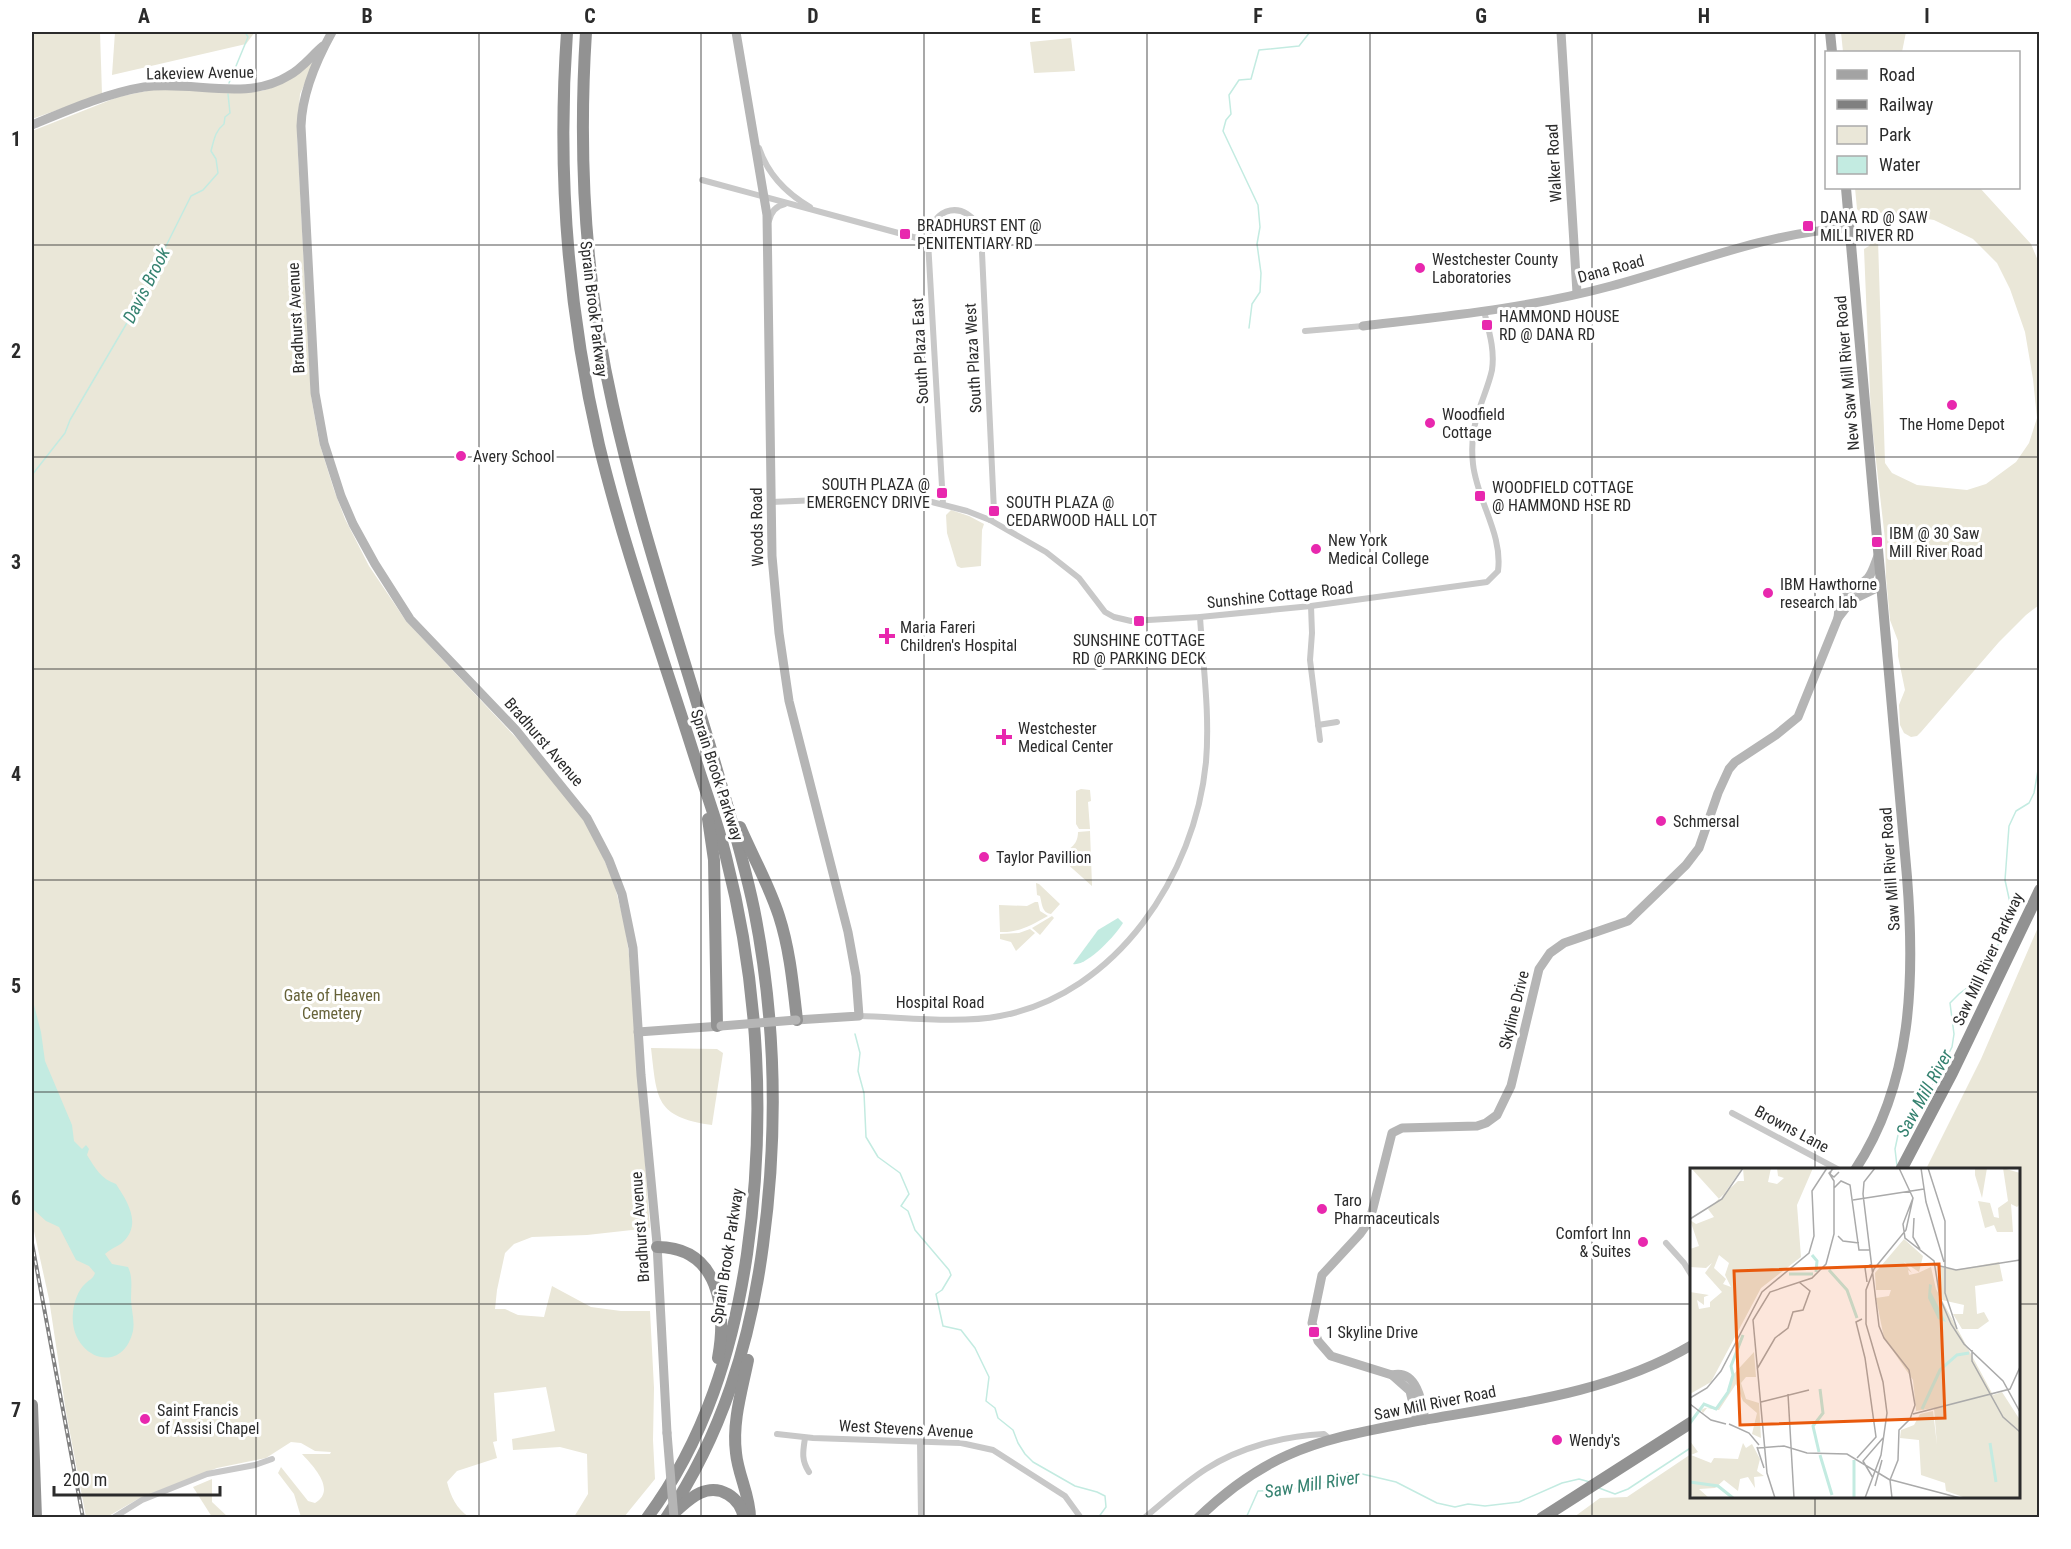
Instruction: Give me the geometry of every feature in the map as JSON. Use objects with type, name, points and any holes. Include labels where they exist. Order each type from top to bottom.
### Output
[{"type":"highway","name":"Sprain Brook Parkway","points":[[567,32],[563,123],[565,202],[572,289],[584,368],[617,512],[726,858],[743,937],[753,1014],[758,1093],[755,1171],[744,1271],[728,1348],[706,1413],[678,1469],[646,1518]]},
{"type":"highway","name":"Sprain Brook Parkway","points":[[586,32],[584,188],[590,266],[604,363],[628,469],[742,856],[754,913],[772,1050],[773,1110],[770,1178],[753,1310],[740,1361],[722,1416],[696,1470],[668,1518]]},
{"type":"highway","points":[[701,776],[713,850],[719,1026]]},
{"type":"highway","points":[[723,791],[779,917],[788,955],[796,1020]]},
{"type":"highway","name":"Saw Mill River Parkway","points":[[1904,1168],[2040,890]]},
{"type":"highway","name":"Saw Mill River Parkway","points":[[1905,1168],[1971,1050],[2040,906]]},
{"type":"highway","points":[[657,1247],[679,1249],[693,1255],[705,1266],[714,1286],[720,1310],[721,1340],[706,1413]]},
{"type":"highway","points":[[750,1518],[736,1459],[735,1440],[749,1355],[753,1310]]},
{"type":"highway","points":[[32,1405],[36,1518]]},
{"type":"highway","points":[[1555,1518],[1597,1486],[1690,1423]]},
{"type":"highway","points":[[1542,1518],[1690,1432]]},
{"type":"highway","points":[[668,1518],[693,1496],[710,1490],[731,1496],[740,1505],[744,1518]]},
{"type":"main road","points":[[1830,32],[1832,51]]},
{"type":"main road","name":"New Saw Mill River Road","points":[[1846,189],[1878,556]]},
{"type":"main road","name":"Saw Mill River Road","points":[[1856,1168],[1877,1132],[1895,1085],[1905,1036],[1910,976],[1908,887],[1878,556]]},
{"type":"main road","name":"Saw Mill River Road","points":[[1198,1518],[1226,1492],[1262,1468],[1298,1450],[1330,1439],[1596,1386],[1645,1369],[1690,1346]]},
{"type":"street","name":"Bradhurst Avenue","points":[[332,32],[304,99],[301,134],[315,393],[324,443],[352,524],[398,602],[423,634],[531,748],[578,806],[600,841],[616,876],[627,912],[633,948],[657,1247],[674,1518]]},
{"type":"street","name":"Woods Road","points":[[736,32],[768,231],[773,575],[783,668],[797,734],[848,932],[856,976],[859,1016]]},
{"type":"street","name":"Walker Road","points":[[1561,32],[1576,293]]},
{"type":"street","name":"Lakeview Avenue","points":[[32,125],[142,87],[175,85],[247,89],[266,87],[295,72],[325,45]]},
{"type":"street","points":[[753,131],[761,154],[776,180],[798,200],[818,211]]},
{"type":"street","points":[[702,180],[928,241]]},
{"type":"street","points":[[768,231],[773,210],[779,205],[789,204]]},
{"type":"street","name":"South Plaza East","points":[[943,504],[928,241],[931,224],[936,217],[943,212],[953,210]]},
{"type":"street","name":"South Plaza West","points":[[953,210],[972,216],[981,231],[994,511],[990,520]]},
{"type":"street","name":"Dana Road","points":[[1305,331],[1363,326],[1541,303],[1784,237],[1850,228]]},
{"type":"street","name":"Sunshine Cottage Road","points":[[771,502],[891,497],[943,504],[990,520],[1046,552],[1079,578],[1102,608],[1119,619],[1131,621],[1311,606],[1487,582],[1498,571],[1498,556],[1496,541],[1476,480],[1472,452],[1474,428],[1489,382],[1493,358],[1484,311]]},
{"type":"street","name":"Skyline Drive","points":[[1838,618],[1842,601],[1846,595],[1868,578],[1878,556]]},
{"type":"street","points":[[1858,585],[1874,583],[1881,586]]},
{"type":"street","name":"Skyline Drive","points":[[1421,1420],[1410,1391],[1392,1375],[1331,1356],[1318,1341],[1312,1323],[1322,1275],[1370,1220],[1392,1133],[1402,1128],[1477,1126],[1486,1123],[1497,1114],[1511,1086],[1539,969],[1546,958],[1564,943],[1628,921],[1686,865],[1699,848],[1718,793],[1735,762],[1776,735],[1798,717],[1838,618],[1852,600],[1881,586]]},
{"type":"street","points":[[1311,606],[1310,660],[1320,740]]},
{"type":"street","name":"Hospital Road","points":[[638,1032],[859,1016],[977,1019],[1035,1007],[1058,997],[1081,982],[1124,945],[1142,925],[1177,868],[1194,824],[1206,762],[1207,719],[1200,617]]},
{"type":"street","points":[[1318,725],[1336,722]]},
{"type":"street","name":"Browns Lane","points":[[1732,1113],[1835,1168]]},
{"type":"street","points":[[1666,1243],[1690,1273]]},
{"type":"street","name":"West Stevens Avenue","points":[[777,1434],[805,1438],[972,1444],[993,1450],[1065,1496],[1081,1518]]},
{"type":"street","points":[[1144,1518],[1204,1470],[1222,1459],[1258,1445],[1289,1438],[1324,1434],[1330,1439]]},
{"type":"street","points":[[805,1438],[803,1456],[804,1464],[809,1472]]},
{"type":"street","points":[[920,1441],[921,1518]]},
{"type":"street","points":[[112,1518],[137,1502],[183,1485],[202,1475],[272,1459]]},
{"type":"green space","points":[[32,32],[100,32],[102,94],[32,119]]},
{"type":"green space","points":[[115,32],[255,32],[246,44],[112,75]]},
{"type":"green space","points":[[1841,32],[1906,32],[1902,51],[1843,51]]},
{"type":"green space","points":[[1071,38],[1075,71],[1034,73],[1030,42]]},
{"type":"green space","name":"Gate of Heaven Cemetery","points":[[315,61],[300,94],[297,136],[311,396],[319,442],[334,490],[345,519],[369,566],[406,621],[538,761],[586,822],[614,883],[625,926],[630,962],[650,1228],[587,1235],[532,1237],[514,1244],[505,1253],[495,1309],[505,1309],[518,1315],[544,1317],[552,1286],[591,1307],[621,1311],[650,1311],[655,1479],[624,1517],[574,1517],[588,1494],[587,1454],[560,1447],[513,1450],[512,1439],[555,1431],[546,1387],[494,1393],[497,1441],[493,1442],[497,1458],[457,1471],[447,1482],[455,1502],[469,1517],[301,1517],[294,1494],[278,1473],[281,1467],[308,1501],[315,1503],[324,1492],[323,1485],[317,1471],[302,1454],[330,1454],[331,1452],[315,1451],[301,1443],[291,1442],[266,1458],[217,1468],[138,1499],[107,1517],[86,1517],[66,1412],[49,1299],[32,1222],[32,131],[118,97],[156,89],[262,91],[271,88]]},
{"type":"green space","points":[[1855,189],[1981,189],[2031,244],[2039,263],[2039,605],[1999,642],[1921,732],[1911,737],[1904,733],[1900,725],[1899,705],[1905,690],[1898,656],[1898,641],[1890,620],[1885,539],[1871,417],[1864,249],[1874,238],[1878,240],[1885,463],[1892,473],[1917,485],[1967,490],[1986,484],[2016,462],[2029,443],[2037,418],[2025,332],[2010,289],[1997,263],[1973,239],[1934,220],[1886,212],[1868,215],[1862,214],[1857,209]]},
{"type":"green space","points":[[951,510],[984,524],[981,566],[961,568],[957,566],[947,533],[946,515]]},
{"type":"green space","points":[[1090,790],[1091,801],[1088,802],[1090,829],[1079,829],[1076,824],[1076,791]]},
{"type":"green space","points":[[1090,831],[1092,886],[1064,861],[1060,863],[1052,855],[1066,851],[1073,846],[1078,832]]},
{"type":"green space","points":[[1036,883],[1060,904],[1051,914],[1043,908],[1040,896],[1037,895]]},
{"type":"green space","points":[[1038,902],[1040,911],[1048,916],[1019,930],[1000,932],[999,905],[1027,906]]},
{"type":"green space","points":[[1052,916],[1054,918],[1040,935],[1032,928]]},
{"type":"green space","points":[[2039,925],[2039,1517],[1574,1517],[1600,1498],[1627,1497],[1690,1455],[1690,1498],[2020,1498],[2020,1168],[1926,1168],[1981,1059]]},
{"type":"green space","points":[[1030,929],[1035,933],[1016,951],[1011,942],[1000,939],[1000,934],[1019,933]]},
{"type":"green space","points":[[651,1048],[717,1049],[723,1053],[712,1125],[679,1117],[662,1103],[655,1080]]},
{"type":"green space","points":[[212,1479],[212,1502],[228,1517],[212,1517],[193,1487]]},
{"type":"water","points":[[1118,918],[1123,923],[1108,942],[1093,956],[1079,964],[1073,964],[1098,930]]},
{"type":"water","points":[[32,997],[41,1032],[45,1061],[72,1125],[74,1141],[82,1149],[86,1145],[89,1149],[87,1155],[93,1164],[102,1176],[116,1184],[131,1212],[130,1233],[123,1242],[105,1254],[112,1264],[128,1267],[130,1271],[133,1331],[127,1346],[118,1354],[108,1358],[97,1356],[87,1350],[79,1341],[74,1328],[73,1312],[77,1296],[95,1273],[89,1266],[76,1260],[59,1227],[46,1221],[34,1210],[32,1194]]},
{"type":"waterway","name":"Davis Brook","points":[[229,83],[248,37],[245,32]]},
{"type":"waterway","points":[[1249,328],[1252,304],[1260,292],[1261,273],[1257,244],[1260,227],[1258,205],[1223,131],[1226,120],[1231,114],[1229,95],[1239,80],[1251,79],[1259,50],[1299,46],[1310,32]]},
{"type":"waterway","name":"Davis Brook","points":[[32,475],[65,433],[70,420],[131,316],[191,196],[203,190],[218,173],[216,159],[211,151],[214,139],[224,124],[225,117],[230,113],[228,94]]},
{"type":"waterway","name":"Saw Mill River","points":[[1897,1166],[1895,1149],[1898,1135],[1928,1093],[1952,1047],[1954,1034],[1950,1003],[1986,970],[2007,926],[2010,903],[2005,880],[2009,826],[2016,811],[2029,803],[2034,793],[2040,759]]},
{"type":"waterway","points":[[855,1034],[860,1053],[858,1071],[864,1093],[866,1137],[878,1157],[900,1173],[909,1194],[901,1206],[908,1211],[915,1230],[951,1275],[942,1290],[936,1294],[943,1326],[961,1330],[975,1348],[989,1377],[986,1401],[995,1408],[998,1418],[1013,1430],[1025,1454],[1033,1462],[1075,1486],[1105,1496],[1106,1507],[1098,1518]]},
{"type":"waterway","name":"Saw Mill River","points":[[1599,1488],[1615,1494],[1628,1489],[1690,1448]]},
{"type":"waterway","name":"Saw Mill River","points":[[1246,1518],[1258,1491],[1290,1490],[1327,1482],[1348,1473],[1358,1473],[1396,1482],[1437,1503],[1455,1507],[1468,1504],[1485,1506],[1519,1502],[1562,1483],[1579,1479],[1590,1482]]},
{"type":"railway","points":[[32,1243],[83,1518]]},
{"type":"place","name":"DANA RD @ SAW MILL RIVER RD","points":[[1808,226]]},
{"type":"place","name":"BRADHURST ENT @ PENITENTIARY RD","points":[[905,234]]},
{"type":"place","name":"Westchester County Laboratories","points":[[1420,268]]},
{"type":"place","name":"HAMMOND HOUSE RD @ DANA RD","points":[[1487,325]]},
{"type":"place","name":"The Home Depot","points":[[1952,405]]},
{"type":"place","name":"Woodfield Cottage","points":[[1430,423]]},
{"type":"place","name":"Avery School","points":[[461,456]]},
{"type":"place","name":"SOUTH PLAZA @ EMERGENCY DRIVE","points":[[942,493]]},
{"type":"place","name":"WOODFIELD COTTAGE @ HAMMOND HSE RD","points":[[1480,496]]},
{"type":"place","name":"SOUTH PLAZA @ CEDARWOOD HALL LOT","points":[[994,511]]},
{"type":"place","name":"IBM @ 30 Saw Mill River Road","points":[[1877,542]]},
{"type":"place","name":"New York Medical College","points":[[1316,549]]},
{"type":"place","name":"IBM Hawthorne research lab","points":[[1768,593]]},
{"type":"place","name":"SUNSHINE COTTAGE RD @ PARKING DECK","points":[[1139,621]]},
{"type":"place","name":"Maria Fareri Children's Hospital","points":[[887,636]]},
{"type":"place","name":"Westchester Medical Center","points":[[1004,737]]},
{"type":"place","name":"Schmersal","points":[[1661,821]]},
{"type":"place","name":"Taylor Pavillion","points":[[984,857]]},
{"type":"place","name":"Taro Pharmaceuticals","points":[[1322,1209]]},
{"type":"place","name":"Comfort Inn & Suites","points":[[1643,1242]]},
{"type":"place","name":"1 Skyline Drive","points":[[1314,1332]]},
{"type":"place","name":"Saint Francis of Assisi Chapel","points":[[145,1419]]},
{"type":"place","name":"Wendy's","points":[[1557,1440]]}]
